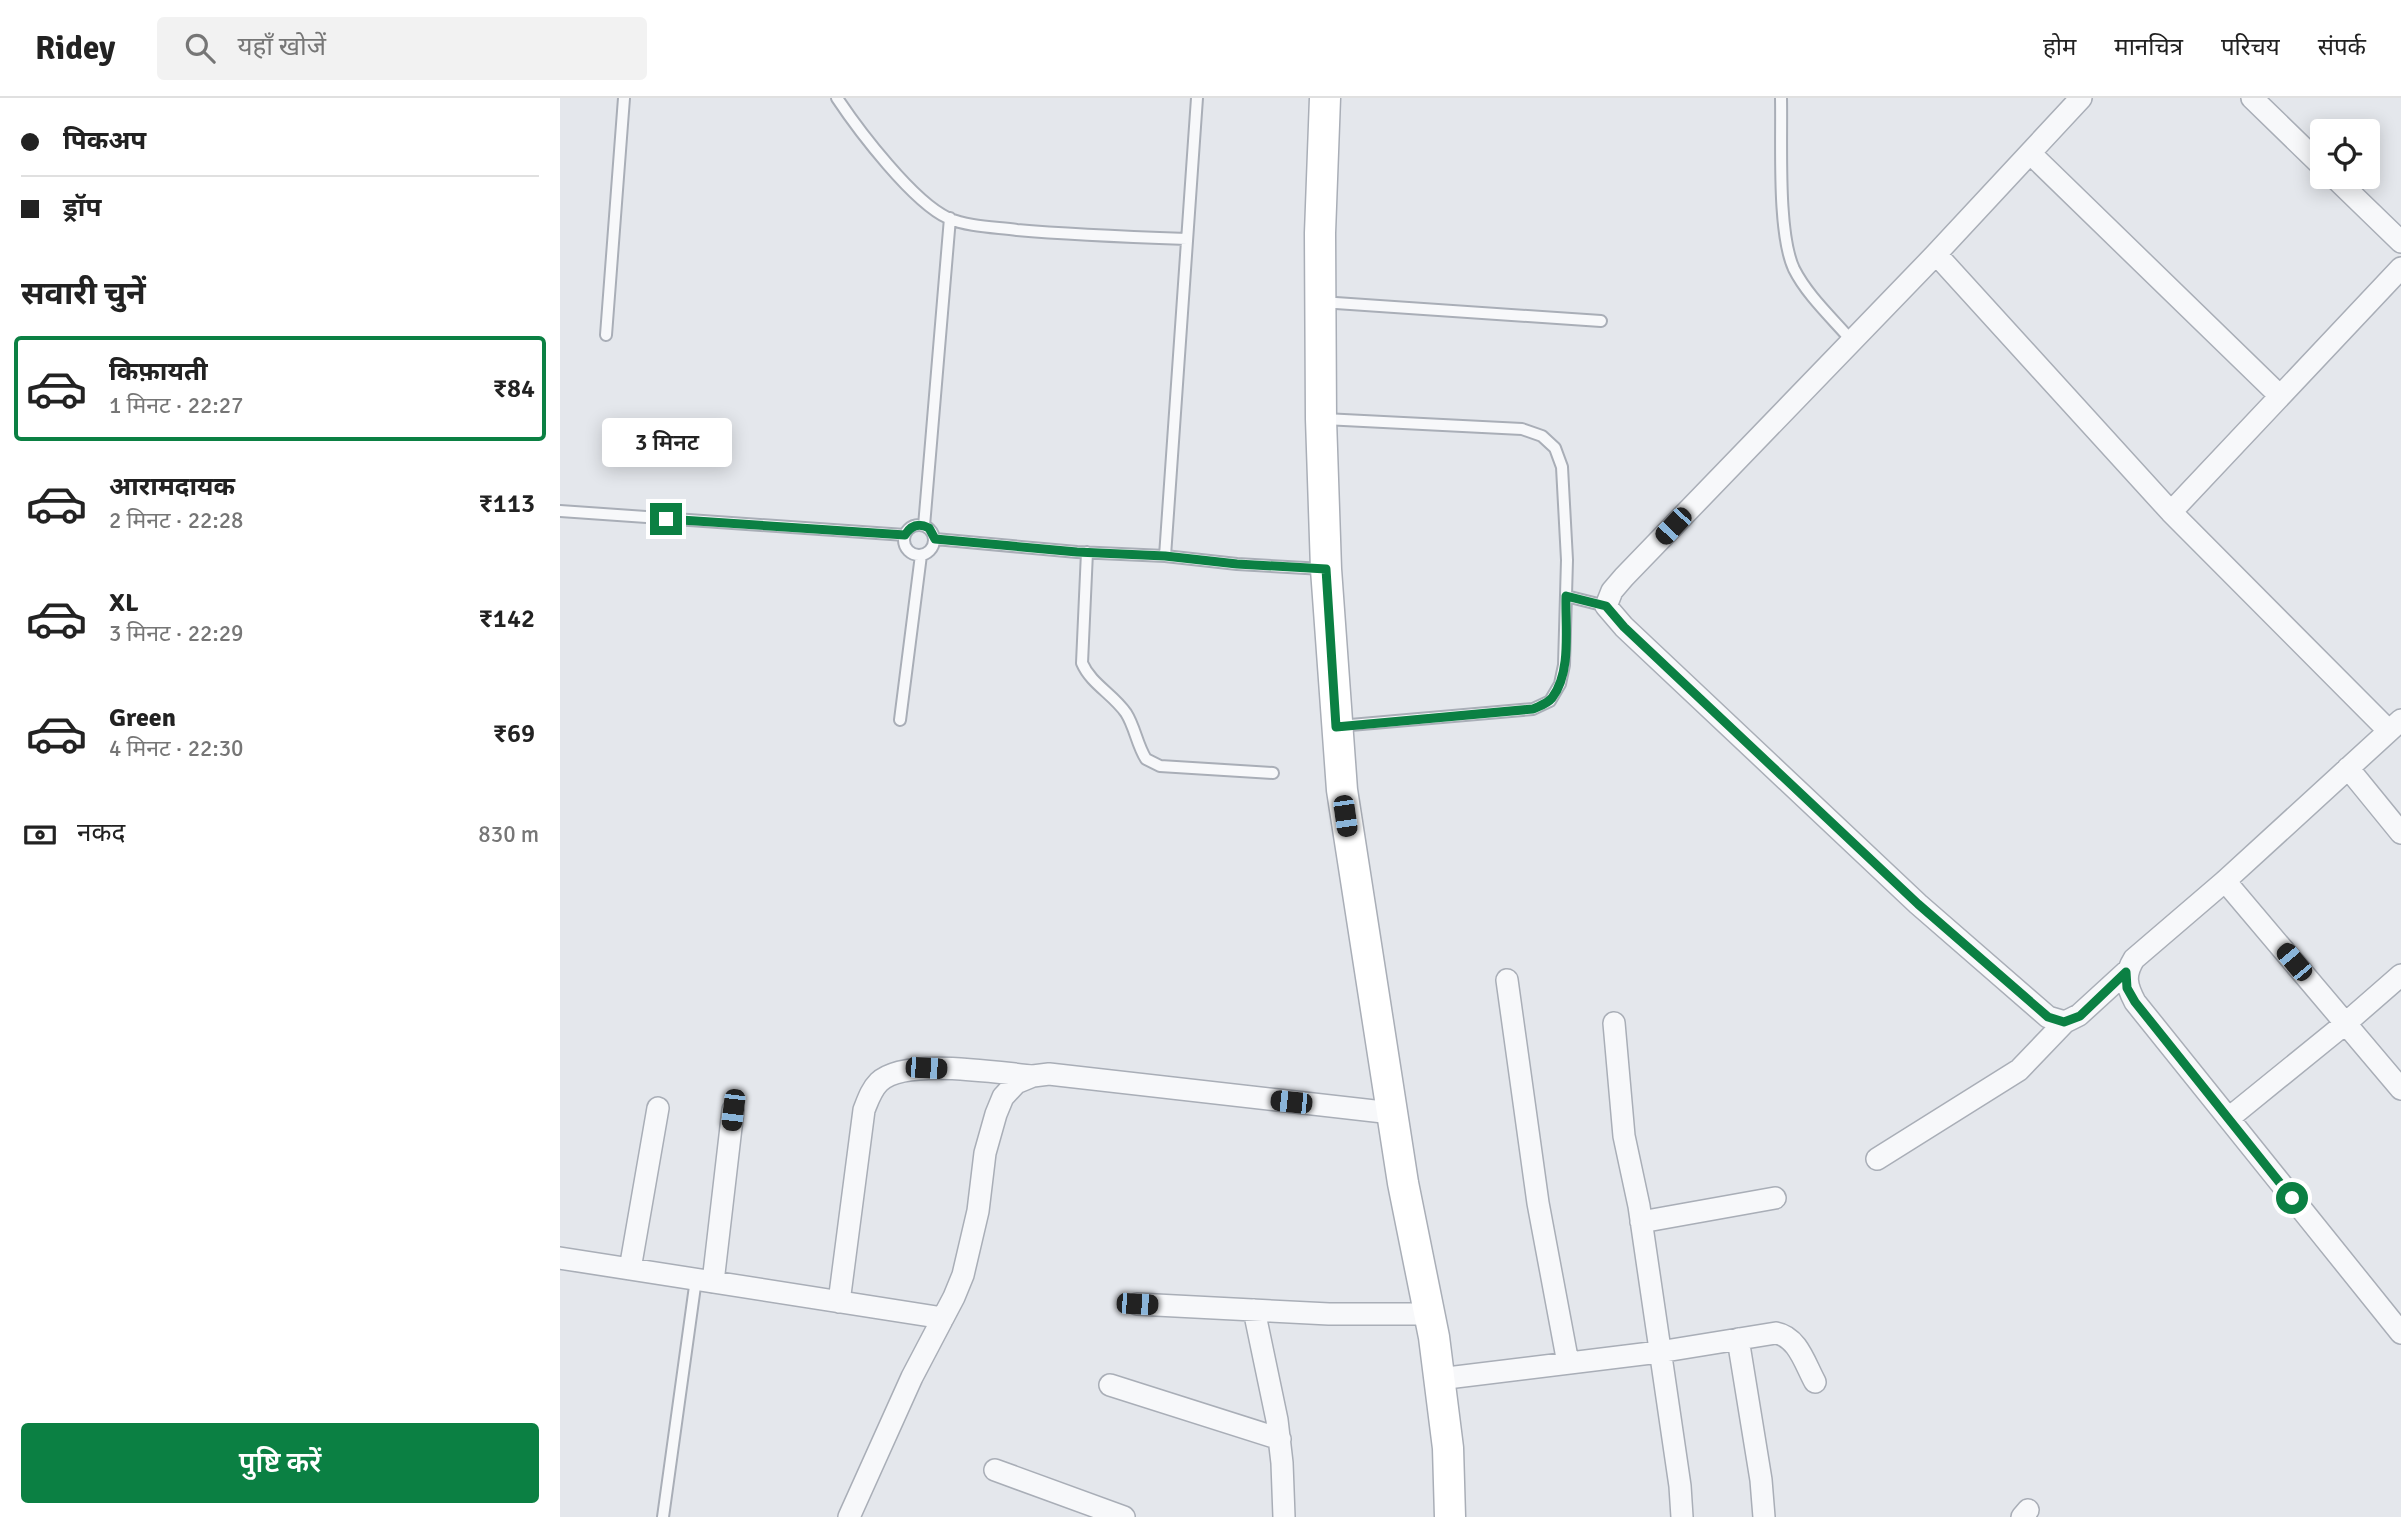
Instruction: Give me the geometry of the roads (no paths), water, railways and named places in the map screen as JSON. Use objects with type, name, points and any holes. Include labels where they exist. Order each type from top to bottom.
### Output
[{"type":"street","points":[[1325,98],[1321,419],[1326,569],[1336,727],[1349,842],[1403,1183],[1430,1314],[1448,1448],[1450,1517]]},
{"type":"street","points":[[2064,1022],[2048,1017],[1918,904],[1624,627],[1606,606],[1612,591],[1625,577],[1936,254],[2081,98]]},
{"type":"street","points":[[2252,98],[2310,154]]},
{"type":"street","points":[[2030,153],[2280,396]]},
{"type":"street","points":[[2346,189],[2401,242]]},
{"type":"street","points":[[1877,1159],[2019,1070],[2064,1022],[2080,1016],[2126,972],[2134,958],[2225,881],[2395,726],[2171,512],[1936,254]]},
{"type":"street","points":[[2171,512],[2401,268]]},
{"type":"street","points":[[2348,768],[2401,833]]},
{"type":"street","points":[[2225,881],[2401,1089]]},
{"type":"street","points":[[2126,972],[2127,988],[2135,1002],[2401,1333]]},
{"type":"street","points":[[2229,1118],[2401,975]]},
{"type":"street","points":[[1507,980],[1538,1203],[1568,1363]]},
{"type":"street","points":[[1614,1023],[1624,1136],[1641,1222],[1680,1486],[1682,1517]]},
{"type":"street","points":[[839,1302],[864,1110],[869,1096],[881,1080],[901,1071],[926,1068],[1033,1076],[1049,1074],[1392,1113]]},
{"type":"street","points":[[849,1517],[912,1377],[963,1275],[978,1211],[985,1153],[1003,1097],[1016,1083],[1033,1076]]},
{"type":"street","points":[[630,1269],[658,1108]]},
{"type":"street","points":[[704,1281],[733,1110]]},
{"type":"street","points":[[1641,1222],[1775,1198]]},
{"type":"street","points":[[560,1258],[943,1318]]},
{"type":"street","points":[[1137,1304],[1329,1314],[1430,1314]]},
{"type":"street","points":[[1254,1310],[1280,1439],[1284,1517]]},
{"type":"street","points":[[1439,1379],[1659,1353],[1776,1333],[1789,1337],[1815,1382]]},
{"type":"street","points":[[1738,1339],[1765,1517]]},
{"type":"street","points":[[1110,1385],[1280,1439]]},
{"type":"street","points":[[995,1470],[1124,1517]]},
{"type":"lane","points":[[606,335],[624,98]]},
{"type":"lane","points":[[836,98],[905,183],[924,202],[950,219],[1040,232],[1187,239]]},
{"type":"lane","points":[[1165,556],[1197,98]]},
{"type":"lane","points":[[1781,98],[1784,217],[1794,268],[1816,300],[1851,340]]},
{"type":"lane","points":[[924,526],[950,219]]},
{"type":"lane","points":[[1321,302],[1601,321]]},
{"type":"lane","points":[[1321,419],[1522,429],[1542,436],[1555,448],[1562,467],[1567,560],[1564,665],[1560,684],[1550,701],[1533,709],[1336,727]]},
{"type":"lane","points":[[560,511],[905,535]]},
{"type":"lane","points":[[913,526],[924,526],[929,528],[935,539],[931,550],[921,555],[906,547],[905,535],[913,526]]},
{"type":"lane","points":[[935,539],[1326,569]]},
{"type":"lane","points":[[1087,552],[1082,663],[1091,678],[1111,695],[1128,716],[1146,759],[1160,766],[1273,773]]},
{"type":"lane","points":[[900,720],[921,555]]},
{"type":"lane","points":[[1566,596],[1606,606]]},
{"type":"lane","points":[[663,1517],[704,1281]]}]
